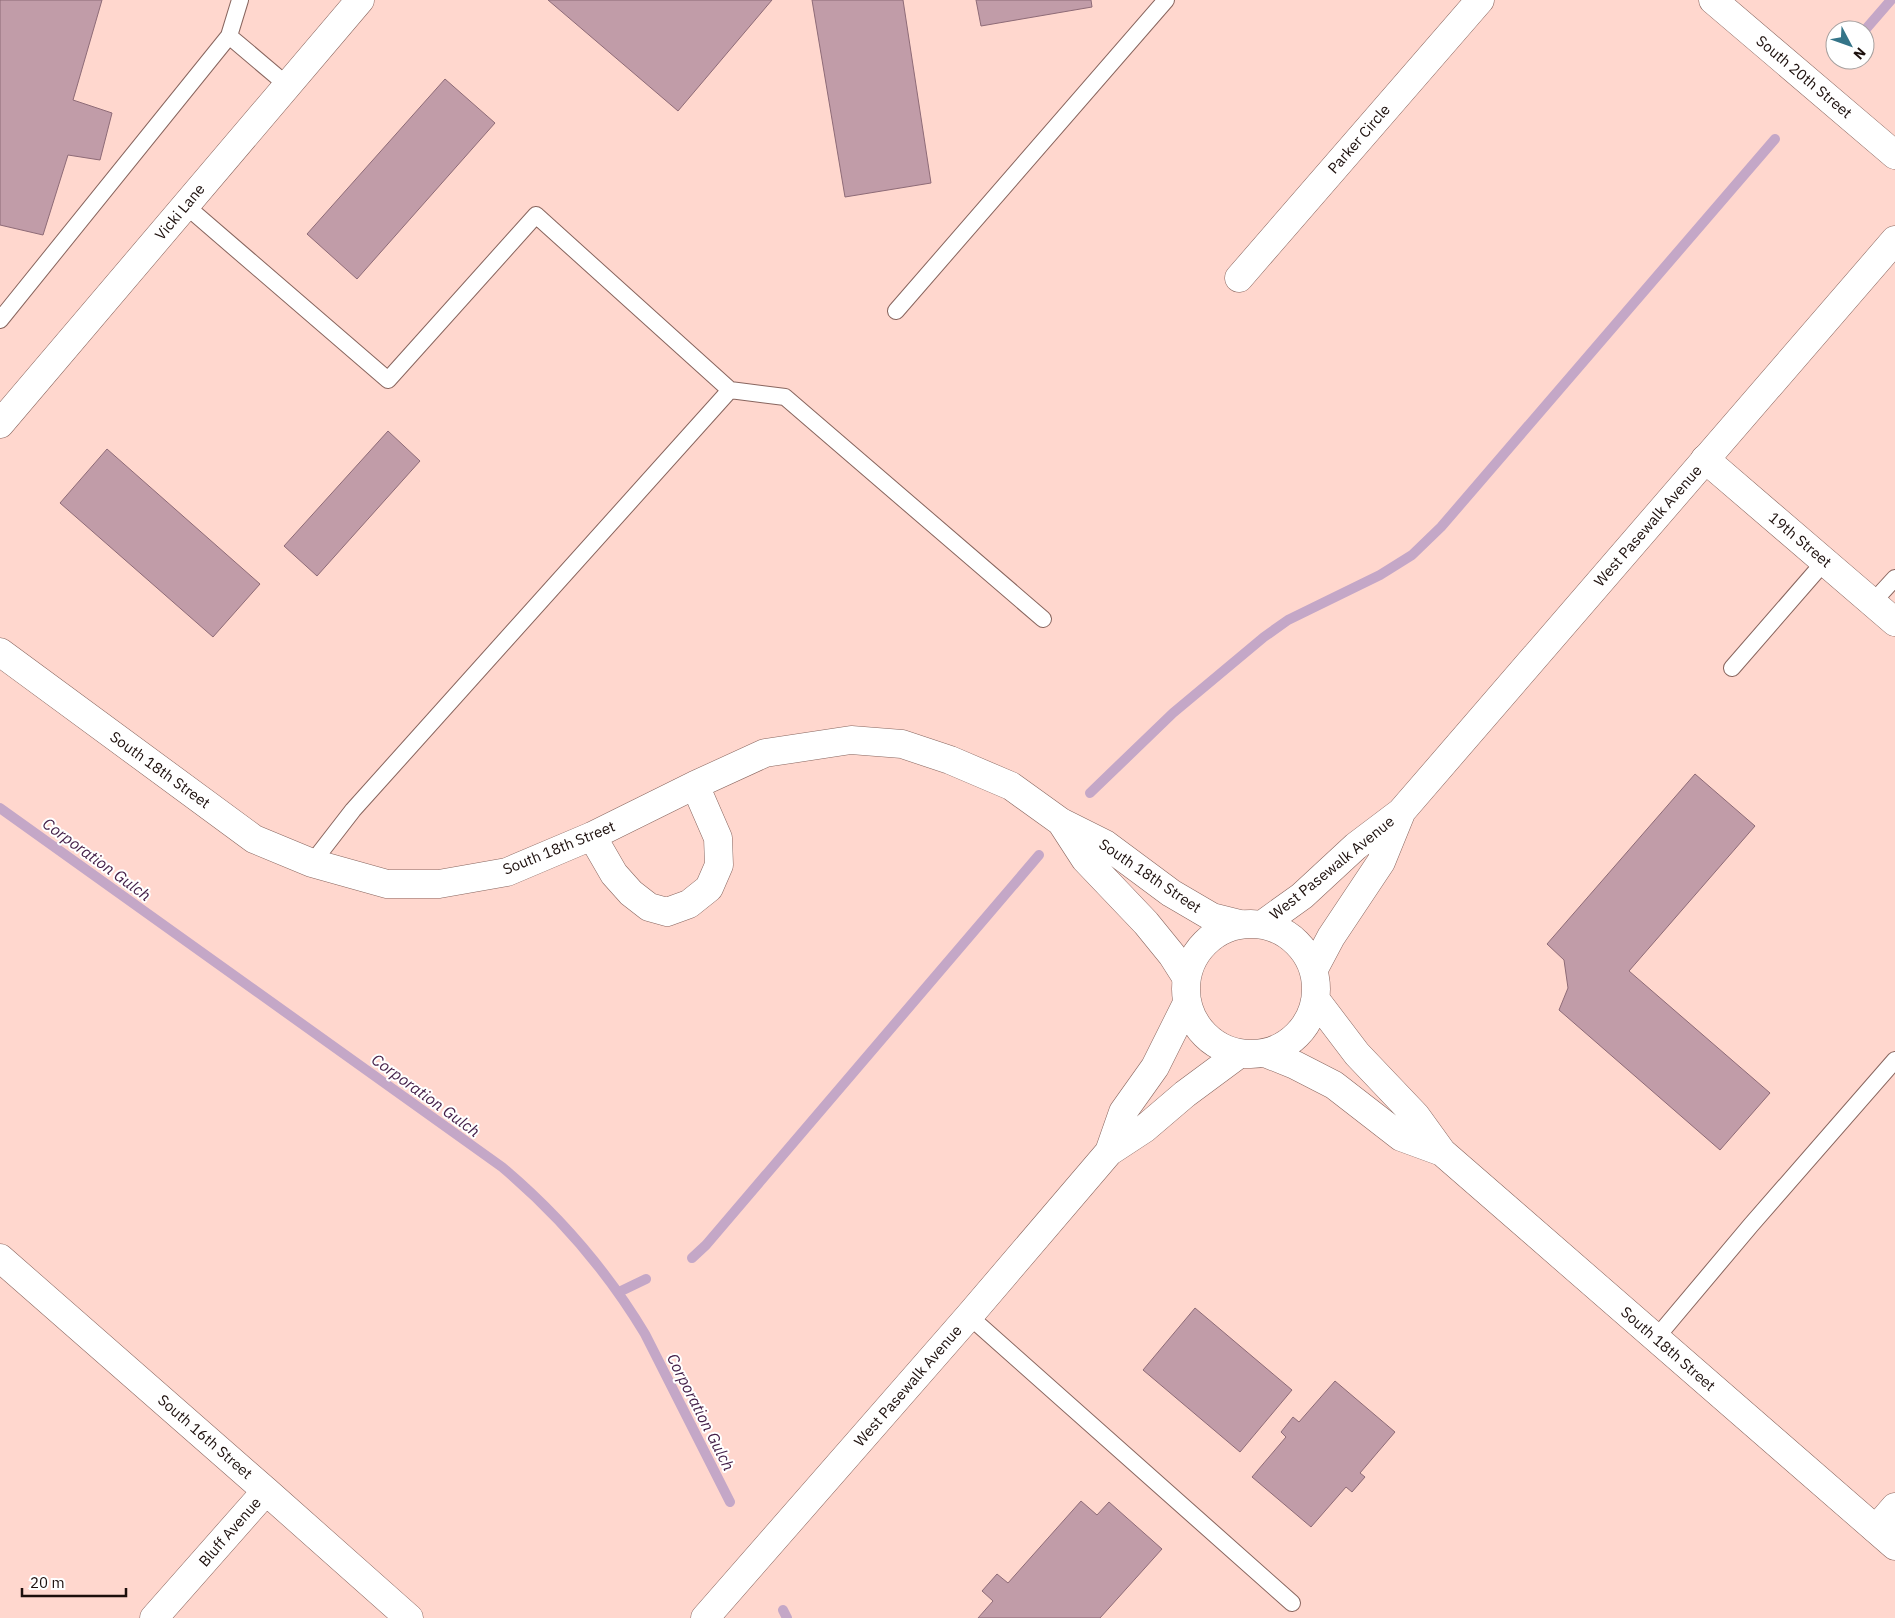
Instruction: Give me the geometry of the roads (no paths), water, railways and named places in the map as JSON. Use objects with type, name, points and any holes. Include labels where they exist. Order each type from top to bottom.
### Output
[{"type":"street","name":"Vicki Lane","points":[[0,424],[360,0]]},
{"type":"street","name":"Parker Circle","points":[[1239,278],[1480,0]]},
{"type":"street","name":"South 20th Street","points":[[1713,0],[1895,155]]},
{"type":"street","name":"West Pasewalk Avenue","points":[[1252,924],[1302,896],[1356,846],[1401,812],[1895,240]]},
{"type":"street","name":"19th Street","points":[[1705,459],[1895,622]]},
{"type":"street","name":"South 18th Street","points":[[0,652],[254,839],[312,863],[387,884],[439,884],[507,872],[592,836],[695,784],[765,752],[851,740],[902,744],[950,760],[1011,786],[1061,822],[1105,844],[1171,893],[1212,917],[1252,924]]},
{"type":"street","points":[[592,836],[614,874],[631,893],[650,907],[667,912],[689,904],[709,888],[719,865],[718,838],[695,784]]},
{"type":"street","name":"West Pasewalk Avenue","points":[[1314,969],[1331,937],[1381,862],[1401,812]]},
{"type":"street","name":"South 18th Street","points":[[1061,822],[1085,859],[1146,923],[1172,955],[1186,990]]},
{"type":"street","points":[[1252,924],[1285,932],[1303,948],[1314,969],[1317,984],[1316,1000],[1310,1019],[1298,1034],[1284,1046],[1265,1053],[1239,1054],[1215,1045],[1197,1026],[1186,990],[1196,952],[1215,934],[1252,924]]},
{"type":"street","name":"West Pasewalk Avenue","points":[[1109,1152],[1123,1112],[1155,1067],[1186,990]]},
{"type":"street","name":"South 18th Street","points":[[1316,1000],[1357,1054],[1416,1116],[1442,1152],[1886,1537]]},
{"type":"street","name":"South 18th Street","points":[[1265,1053],[1295,1065],[1334,1085],[1401,1137],[1442,1152]]},
{"type":"street","name":"West Pasewalk Avenue","points":[[705,1618],[969,1316],[1109,1152],[1144,1129],[1185,1094],[1239,1054]]},
{"type":"street","name":"South 16th Street","points":[[0,1258],[408,1618]]},
{"type":"street","name":"Bluff Avenue","points":[[154,1618],[266,1491]]},
{"type":"street","points":[[1886,1537],[1895,1507]]},
{"type":"lane","points":[[0,320],[229,36],[240,0]]},
{"type":"lane","points":[[896,312],[1166,0]]},
{"type":"lane","points":[[229,36],[287,85]]},
{"type":"lane","points":[[185,205],[388,380],[536,215],[730,390],[785,397],[1044,619]]},
{"type":"lane","points":[[312,863],[360,802],[730,390]]},
{"type":"lane","points":[[1732,668],[1826,561]]},
{"type":"lane","points":[[1872,603],[1895,578]]},
{"type":"lane","points":[[1656,1338],[1751,1225],[1895,1060]]},
{"type":"lane","points":[[969,1316],[1292,1603]]},
{"type":"waterway","points":[[1874,20],[1891,0]]},
{"type":"waterway","points":[[1090,793],[1173,713],[1264,637],[1288,620],[1380,575],[1412,555],[1441,527],[1775,139]]},
{"type":"waterway","name":"Corporation Gulch","points":[[0,808],[502,1167],[543,1205],[581,1244],[630,1310],[645,1334],[730,1502]]},
{"type":"waterway","points":[[692,1258],[706,1245],[1039,855]]},
{"type":"waterway","points":[[619,1292],[646,1279]]},
{"type":"waterway","name":"Corporation Gulch","points":[[783,1610],[787,1618]]}]
